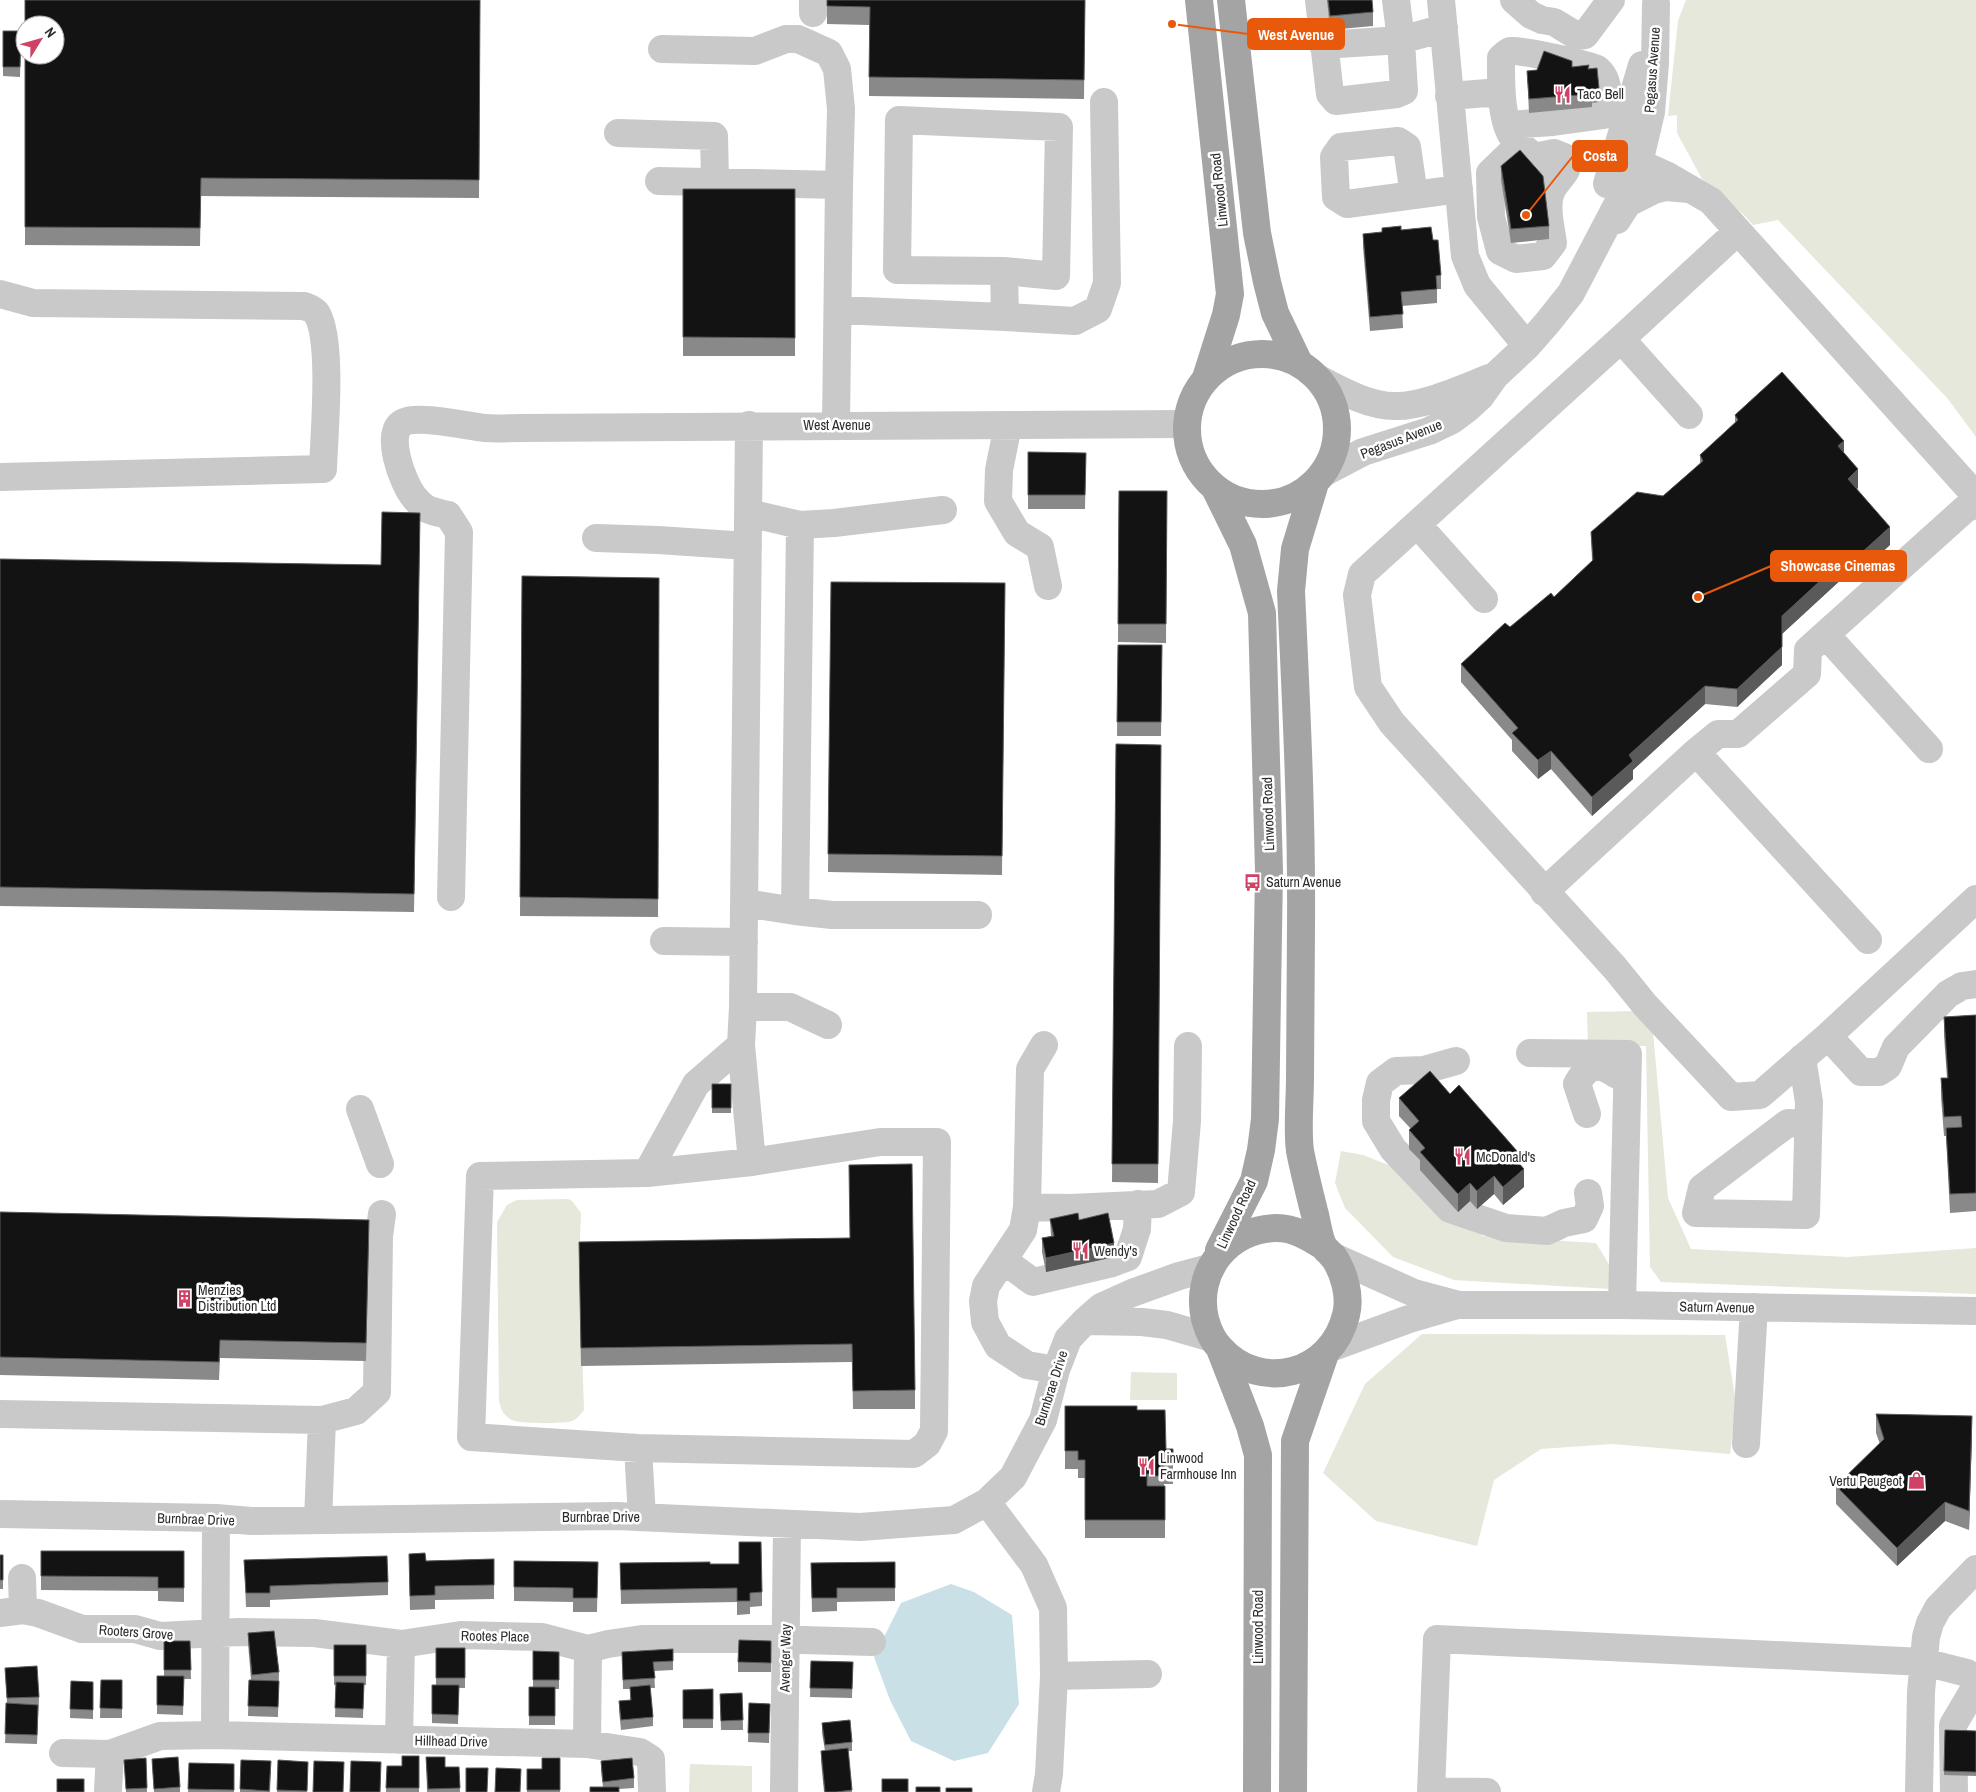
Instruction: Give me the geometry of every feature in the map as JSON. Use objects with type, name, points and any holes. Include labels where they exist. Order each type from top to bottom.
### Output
[{"type":"main road","name":"Linwood Road","points":[[1199,0],[1230,294],[1226,316],[1206,378]]},
{"type":"main road","points":[[1231,0],[1259,241],[1267,282],[1275,312],[1309,371],[1332,402],[1338,427],[1334,452],[1319,478],[1295,549],[1292,590],[1301,866],[1300,1148],[1328,1251]]},
{"type":"main road","points":[[1309,371],[1275,354],[1250,354],[1226,362],[1206,378],[1192,399],[1186,424],[1189,448],[1198,470],[1215,488],[1236,500],[1260,504],[1284,501],[1306,490],[1319,478]]},
{"type":"main road","name":"Linwood Road","points":[[1212,1264],[1254,1181],[1261,1150],[1264,1119],[1269,871],[1262,613],[1243,545],[1215,488]]},
{"type":"main road","points":[[1293,1792],[1294,1441],[1328,1351],[1339,1335],[1347,1312],[1347,1288],[1338,1265],[1328,1251],[1302,1233],[1278,1228],[1253,1231],[1231,1242],[1212,1264],[1204,1282],[1202,1306],[1208,1329],[1216,1344],[1239,1364],[1261,1372],[1284,1373],[1306,1367],[1328,1351]]},
{"type":"main road","name":"Linwood Road","points":[[1216,1344],[1250,1426],[1258,1455],[1257,1792]]},
{"type":"street","points":[[1319,0],[1330,94],[1336,101],[1397,94],[1404,91],[1396,0]]},
{"type":"street","points":[[1441,0],[1449,96],[1460,189],[1463,241],[1470,271],[1489,302],[1527,346]]},
{"type":"street","points":[[1514,0],[1532,15],[1542,20],[1554,22],[1577,36],[1584,35],[1611,0]]},
{"type":"street","name":"Pegasus Avenue","points":[[1319,478],[1363,452],[1429,431],[1452,420],[1480,396],[1494,376],[1527,346],[1571,293],[1639,163],[1651,112],[1656,63],[1656,2]]},
{"type":"street","name":"Pegasus Avenue","points":[[1583,272],[1620,138],[1634,95],[1656,2]]},
{"type":"street","points":[[1323,45],[1401,40],[1444,28]]},
{"type":"street","points":[[662,49],[755,51],[786,39],[798,39],[829,53],[837,69],[841,109],[838,185],[836,425]]},
{"type":"street","points":[[1500,92],[1501,58],[1510,51],[1528,52],[1596,68],[1606,81],[1608,108],[1604,115],[1553,122],[1520,142],[1490,173],[1491,217],[1500,251],[1516,259],[1544,256],[1553,243],[1548,202],[1552,189],[1520,142],[1500,92]]},
{"type":"street","points":[[1449,96],[1500,92]]},
{"type":"street","points":[[838,310],[1075,321],[1098,308],[1107,283],[1104,102]]},
{"type":"street","points":[[899,120],[1059,127],[1056,276],[1004,271],[897,270],[899,120]]},
{"type":"street","points":[[618,133],[714,136],[715,181]]},
{"type":"street","points":[[1597,223],[1623,166],[1639,163],[1668,176],[1711,202],[1976,496]]},
{"type":"street","points":[[659,181],[838,185]]},
{"type":"street","points":[[1583,272],[1628,204],[1654,190],[1666,187],[1689,189]]},
{"type":"street","points":[[1414,195],[1460,189]]},
{"type":"street","points":[[1738,231],[1362,574],[1357,595],[1368,687],[1392,723],[1731,1097],[1760,1095],[1828,1036],[1976,899]]},
{"type":"street","points":[[1004,271],[1005,317]]},
{"type":"street","points":[[0,294],[33,303],[304,306],[312,309],[319,319],[326,362],[323,469],[0,477]]},
{"type":"street","points":[[1621,339],[1689,415]]},
{"type":"street","name":"Pegasus Avenue","points":[[1309,371],[1359,397],[1395,406],[1415,404],[1432,399],[1494,376]]},
{"type":"street","name":"West Avenue","points":[[451,896],[459,532],[448,515],[424,509],[408,490],[401,475],[394,440],[397,428],[404,422],[427,420],[488,428],[749,425],[1186,424]]},
{"type":"street","points":[[1008,424],[1000,470],[998,501],[1017,533],[1040,547],[1048,586]]},
{"type":"street","points":[[749,425],[742,1027],[752,1162]]},
{"type":"street","points":[[1544,892],[1696,752],[1718,734],[1738,734],[1807,674],[1808,650],[1965,508],[1976,504]]},
{"type":"street","points":[[748,513],[800,525],[834,523],[943,510]]},
{"type":"street","points":[[1417,524],[1484,600]]},
{"type":"street","points":[[796,911],[800,525]]},
{"type":"street","points":[[596,538],[748,546]]},
{"type":"street","points":[[1826,635],[1929,749]]},
{"type":"street","points":[[1696,752],[1868,940]]},
{"type":"street","points":[[744,903],[832,915],[978,915]]},
{"type":"street","points":[[664,941],[744,942]]},
{"type":"street","points":[[1828,1036],[1862,1072],[1879,1072],[1888,1066],[1896,1047],[1948,994],[1962,986],[1976,984]]},
{"type":"street","points":[[648,1172],[696,1084],[742,1027],[790,1007],[828,1030]]},
{"type":"street","points":[[1044,1045],[1030,1069],[1027,1207],[1023,1230],[986,1286],[982,1301],[985,1322],[998,1346],[1027,1365],[1056,1370]]},
{"type":"street","points":[[1027,1207],[1158,1204],[1180,1192],[1187,1121],[1188,1046]]},
{"type":"street","points":[[1530,1053],[1628,1054],[1622,1305]]},
{"type":"street","points":[[1802,1058],[1808,1102],[1808,1124],[1806,1215],[1696,1212],[1702,1188],[1788,1123],[1808,1124]]},
{"type":"street","points":[[1456,1061],[1424,1070],[1396,1071],[1380,1083],[1376,1100],[1376,1122],[1392,1149],[1450,1209],[1506,1228],[1547,1231],[1564,1223],[1584,1219],[1590,1206],[1588,1193]]},
{"type":"street","points":[[1587,1114],[1577,1084],[1584,1072],[1594,1066],[1606,1068],[1620,1077],[1627,1090]]},
{"type":"street","points":[[360,1109],[380,1164]]},
{"type":"street","points":[[880,1142],[937,1142],[934,1431],[927,1444],[914,1454],[638,1448],[471,1437],[480,1176],[648,1172],[752,1162],[880,1142]]},
{"type":"street","points":[[1003,1260],[1033,1282],[1109,1264],[1128,1257],[1137,1228],[1138,1204]]},
{"type":"street","points":[[0,1414],[322,1420],[356,1411],[377,1392],[379,1236],[382,1214]]},
{"type":"street","name":"Saturn Avenue","points":[[1328,1251],[1414,1293],[1459,1305],[1622,1305],[1976,1311]]},
{"type":"street","name":"Burnbrae Drive","points":[[0,1514],[216,1518],[251,1521],[616,1516],[860,1527],[954,1520],[987,1502],[1013,1478],[1043,1420],[1056,1370],[1068,1339],[1085,1322],[1101,1307],[1132,1293],[1212,1264]]},
{"type":"street","name":"Saturn Avenue","points":[[1328,1351],[1409,1319],[1459,1305]]},
{"type":"street","points":[[1746,1444],[1754,1307]]},
{"type":"street","points":[[1085,1322],[1142,1322],[1167,1326],[1216,1344]]},
{"type":"street","points":[[318,1520],[322,1420]]},
{"type":"street","points":[[638,1448],[642,1517]]},
{"type":"street","points":[[987,1502],[1034,1564],[1053,1608],[1054,1676],[1049,1774],[1046,1792]]},
{"type":"street","points":[[215,1735],[227,1633],[216,1518]]},
{"type":"street","name":"Avenger Way","points":[[784,1792],[776,1639],[787,1524]]},
{"type":"street","points":[[1919,1792],[1920,1692],[1926,1637],[1930,1623],[1938,1608],[1976,1569]]},
{"type":"street","points":[[11,1612],[22,1578]]},
{"type":"street","name":"Rooters Grove","points":[[11,1612],[38,1613],[82,1628],[135,1629],[160,1636],[227,1633]]},
{"type":"street","name":"Rootes Place","points":[[227,1633],[314,1632],[401,1644],[461,1635],[542,1637],[588,1649],[642,1639],[776,1639],[872,1642]]},
{"type":"street","points":[[1486,1792],[1431,1791],[1437,1640],[1924,1662],[1967,1673],[1973,1689],[1970,1792]]},
{"type":"street","points":[[400,1740],[401,1644]]},
{"type":"street","points":[[587,1744],[588,1649]]},
{"type":"street","points":[[1054,1676],[1148,1674]]},
{"type":"street","points":[[1954,1792],[1953,1725],[1973,1689]]},
{"type":"street","name":"Hillhead Drive","points":[[63,1753],[110,1754],[160,1736],[215,1735],[587,1744],[640,1752],[651,1760],[652,1792]]},
{"type":"street","points":[[108,1790],[110,1754]]},
{"type":"shaded area","points":[[1686,0],[1976,0],[1976,437],[1948,399],[1778,220],[1753,225],[1702,179],[1677,133],[1677,115],[1668,116],[1678,21]]},
{"type":"shaded area","points":[[1637,1011],[1653,1032],[1668,1198],[1691,1249],[1848,1257],[1976,1248],[1976,1294],[1661,1282],[1650,1267],[1646,1046],[1588,1046],[1587,1012]]},
{"type":"shaded area","points":[[1341,1151],[1363,1155],[1406,1172],[1483,1236],[1596,1243],[1610,1266],[1611,1289],[1454,1280],[1393,1257],[1345,1208],[1335,1183]]},
{"type":"shaded area","points":[[568,1199],[572,1201],[581,1213],[579,1260],[584,1410],[576,1419],[567,1422],[542,1423],[512,1420],[505,1415],[499,1401],[497,1222],[507,1205],[517,1200]]},
{"type":"shaded area","points":[[1422,1334],[1725,1335],[1736,1403],[1730,1454],[1612,1444],[1541,1449],[1494,1480],[1477,1546],[1376,1521],[1323,1473],[1365,1384]]},
{"type":"shaded area","points":[[1131,1372],[1177,1373],[1177,1400],[1130,1400]]},
{"type":"shaded area","points":[[690,1764],[752,1766],[752,1792],[689,1792]]},
{"type":"water","points":[[951,1584],[974,1592],[1012,1615],[1019,1704],[988,1753],[954,1761],[911,1741],[890,1700],[874,1657],[901,1603]]},
{"type":"building","points":[[25,0],[480,0],[479,180],[201,178],[200,228],[25,227],[25,65],[65,65],[65,15],[25,15]]},
{"type":"building","points":[[827,0],[1085,0],[1084,80],[869,77],[870,7],[827,6]]},
{"type":"building","points":[[1328,0],[1372,0],[1373,12],[1330,16]]},
{"type":"building","points":[[3,31],[15,31],[15,65],[20,65],[20,67],[3,67]]},
{"type":"building","points":[[1544,51],[1572,61],[1572,67],[1589,65],[1588,69],[1597,68],[1599,88],[1591,90],[1592,94],[1529,99],[1527,71],[1537,70]]},
{"type":"building","points":[[1520,150],[1543,176],[1549,226],[1511,229],[1501,166]]},
{"type":"building","points":[[683,189],[795,189],[795,338],[683,337]]},
{"type":"building","points":[[1401,226],[1401,230],[1431,227],[1433,240],[1438,240],[1441,275],[1436,276],[1437,289],[1401,292],[1403,314],[1370,317],[1363,234],[1382,232],[1382,228]]},
{"type":"building","points":[[1782,372],[1844,441],[1838,446],[1858,469],[1848,479],[1890,527],[1849,564],[1845,558],[1782,616],[1782,647],[1737,689],[1705,686],[1629,755],[1633,761],[1592,797],[1551,751],[1538,760],[1512,733],[1518,728],[1461,664],[1505,623],[1510,627],[1551,593],[1554,597],[1593,560],[1591,532],[1637,492],[1663,496],[1703,461],[1700,455],[1738,420],[1735,415]]},
{"type":"building","points":[[1028,452],[1086,453],[1085,495],[1028,495]]},
{"type":"building","points":[[1119,491],[1167,491],[1166,624],[1118,624]]},
{"type":"building","points":[[382,512],[420,513],[414,894],[0,887],[0,559],[381,565]]},
{"type":"building","points":[[522,576],[659,578],[658,899],[520,897]]},
{"type":"building","points":[[831,582],[1005,583],[1002,856],[828,854]]},
{"type":"building","points":[[1118,645],[1162,645],[1161,722],[1117,722]]},
{"type":"building","points":[[1116,744],[1161,745],[1158,1164],[1112,1164]]},
{"type":"building","points":[[1976,1015],[1976,1193],[1950,1194],[1946,1128],[1962,1127],[1961,1116],[1944,1117],[1941,1078],[1948,1078],[1944,1017]]},
{"type":"building","name":"McDonald's","points":[[1430,1071],[1450,1094],[1459,1085],[1517,1151],[1512,1155],[1524,1169],[1503,1187],[1494,1176],[1477,1191],[1470,1183],[1458,1194],[1420,1152],[1425,1148],[1409,1130],[1419,1121],[1399,1098]]},
{"type":"building","points":[[712,1084],[731,1084],[731,1108],[712,1108]]},
{"type":"building","points":[[912,1164],[915,1390],[853,1391],[852,1344],[581,1348],[579,1242],[850,1238],[849,1165]]},
{"type":"building","name":"Menzies Distribution Ltd","points":[[0,1212],[369,1220],[366,1343],[220,1340],[219,1362],[0,1357]]},
{"type":"building","points":[[1078,1213],[1079,1220],[1108,1213],[1114,1243],[1046,1258],[1042,1238],[1054,1236],[1050,1219]]},
{"type":"building","points":[[1065,1406],[1137,1406],[1137,1410],[1165,1410],[1166,1449],[1173,1449],[1173,1465],[1164,1465],[1164,1476],[1147,1474],[1147,1486],[1165,1486],[1165,1520],[1085,1520],[1085,1460],[1078,1460],[1078,1451],[1065,1451]]},
{"type":"building","name":"Vertu Peugeot","points":[[1876,1414],[1972,1416],[1969,1511],[1945,1502],[1897,1548],[1836,1486],[1884,1439]]},
{"type":"building","points":[[739,1542],[761,1542],[762,1592],[750,1593],[750,1601],[737,1601],[737,1588],[621,1590],[620,1563],[710,1562],[710,1564],[739,1564]]},
{"type":"building","points":[[41,1551],[184,1551],[184,1588],[158,1588],[158,1577],[41,1576]]},
{"type":"building","points":[[425,1553],[426,1561],[494,1559],[494,1585],[435,1586],[435,1595],[410,1596],[409,1554]]},
{"type":"building","points":[[0,1555],[3,1555],[3,1580],[0,1580]]},
{"type":"building","points":[[387,1556],[388,1582],[270,1586],[270,1593],[246,1593],[244,1560]]},
{"type":"building","points":[[514,1561],[598,1562],[597,1598],[573,1598],[573,1588],[514,1587]]},
{"type":"building","points":[[895,1562],[895,1588],[837,1588],[837,1598],[812,1598],[811,1563]]},
{"type":"building","points":[[274,1631],[279,1672],[252,1675],[248,1633]]},
{"type":"building","points":[[739,1640],[771,1641],[771,1663],[738,1662]]},
{"type":"building","points":[[164,1641],[190,1641],[191,1670],[164,1670]]},
{"type":"building","points":[[334,1645],[366,1645],[366,1676],[334,1676]]},
{"type":"building","points":[[436,1648],[465,1648],[465,1678],[436,1678]]},
{"type":"building","points":[[673,1649],[673,1661],[653,1662],[655,1678],[623,1680],[622,1652]]},
{"type":"building","points":[[533,1651],[559,1652],[559,1680],[533,1680]]},
{"type":"building","points":[[811,1661],[853,1662],[852,1689],[810,1688]]},
{"type":"building","points":[[37,1666],[39,1697],[7,1698],[5,1668]]},
{"type":"building","points":[[157,1676],[184,1676],[183,1706],[157,1705]]},
{"type":"building","points":[[101,1680],[122,1680],[122,1709],[100,1708]]},
{"type":"building","points":[[249,1680],[279,1681],[278,1707],[248,1706]]},
{"type":"building","points":[[71,1681],[93,1682],[93,1710],[70,1709]]},
{"type":"building","points":[[336,1682],[364,1683],[363,1709],[335,1708]]},
{"type":"building","points":[[432,1685],[459,1685],[458,1715],[432,1714]]},
{"type":"building","points":[[650,1685],[653,1717],[621,1720],[619,1701],[631,1700],[630,1687]]},
{"type":"building","points":[[529,1687],[555,1687],[555,1716],[529,1716]]},
{"type":"building","points":[[713,1689],[713,1719],[683,1719],[683,1690]]},
{"type":"building","points":[[742,1693],[743,1720],[721,1721],[720,1694]]},
{"type":"building","points":[[6,1703],[38,1705],[37,1735],[5,1734]]},
{"type":"building","points":[[749,1703],[770,1704],[769,1733],[748,1733]]},
{"type":"building","points":[[850,1720],[852,1742],[825,1745],[822,1723]]},
{"type":"building","points":[[1945,1730],[1976,1731],[1976,1772],[1944,1771]]},
{"type":"building","points":[[848,1748],[852,1790],[825,1792],[821,1751]]},
{"type":"building","points":[[402,1756],[419,1756],[419,1788],[386,1788],[387,1766],[402,1766]]},
{"type":"building","points":[[178,1757],[180,1787],[154,1789],[152,1759]]},
{"type":"building","points":[[426,1757],[445,1757],[445,1767],[459,1767],[460,1788],[428,1789]]},
{"type":"building","points":[[146,1758],[147,1788],[126,1789],[124,1760]]},
{"type":"building","points":[[542,1758],[560,1758],[560,1790],[527,1790],[527,1769],[542,1769]]},
{"type":"building","points":[[632,1758],[634,1778],[603,1782],[601,1761]]},
{"type":"building","points":[[241,1760],[271,1761],[269,1791],[240,1789]]},
{"type":"building","points":[[278,1760],[308,1762],[307,1791],[277,1790]]},
{"type":"building","points":[[314,1761],[344,1762],[343,1792],[313,1792]]},
{"type":"building","points":[[351,1761],[381,1762],[380,1792],[350,1792]]},
{"type":"building","points":[[189,1763],[234,1764],[234,1790],[188,1789]]},
{"type":"building","points":[[466,1768],[488,1768],[487,1792],[466,1792]]},
{"type":"building","points":[[496,1768],[521,1769],[520,1792],[495,1792]]},
{"type":"building","points":[[57,1779],[84,1779],[84,1792],[57,1792]]},
{"type":"building","points":[[882,1779],[908,1779],[908,1792],[882,1792]]},
{"type":"building","points":[[590,1787],[619,1787],[619,1792],[590,1792]]},
{"type":"building","points":[[916,1787],[940,1787],[940,1792],[916,1792]]},
{"type":"building","points":[[946,1788],[972,1788],[972,1792],[946,1792]]},
{"type":"place","name":"West Avenue","points":[[1172,24]]},
{"type":"place","name":"Taco Bell","points":[[1563,94]]},
{"type":"place","name":"Costa","points":[[1526,215]]},
{"type":"place","name":"Showcase Cinemas","points":[[1698,597]]},
{"type":"place","name":"Saturn Avenue","points":[[1252,882]]},
{"type":"place","name":"McDonald's","points":[[1462,1157]]},
{"type":"place","name":"Wendy's","points":[[1080,1251]]},
{"type":"place","name":"Menzies Distribution Ltd","points":[[184,1298]]},
{"type":"place","name":"Linwood Farmhouse Inn","points":[[1146,1466]]},
{"type":"place","name":"Vertu Peugeot","points":[[1916,1481]]}]
